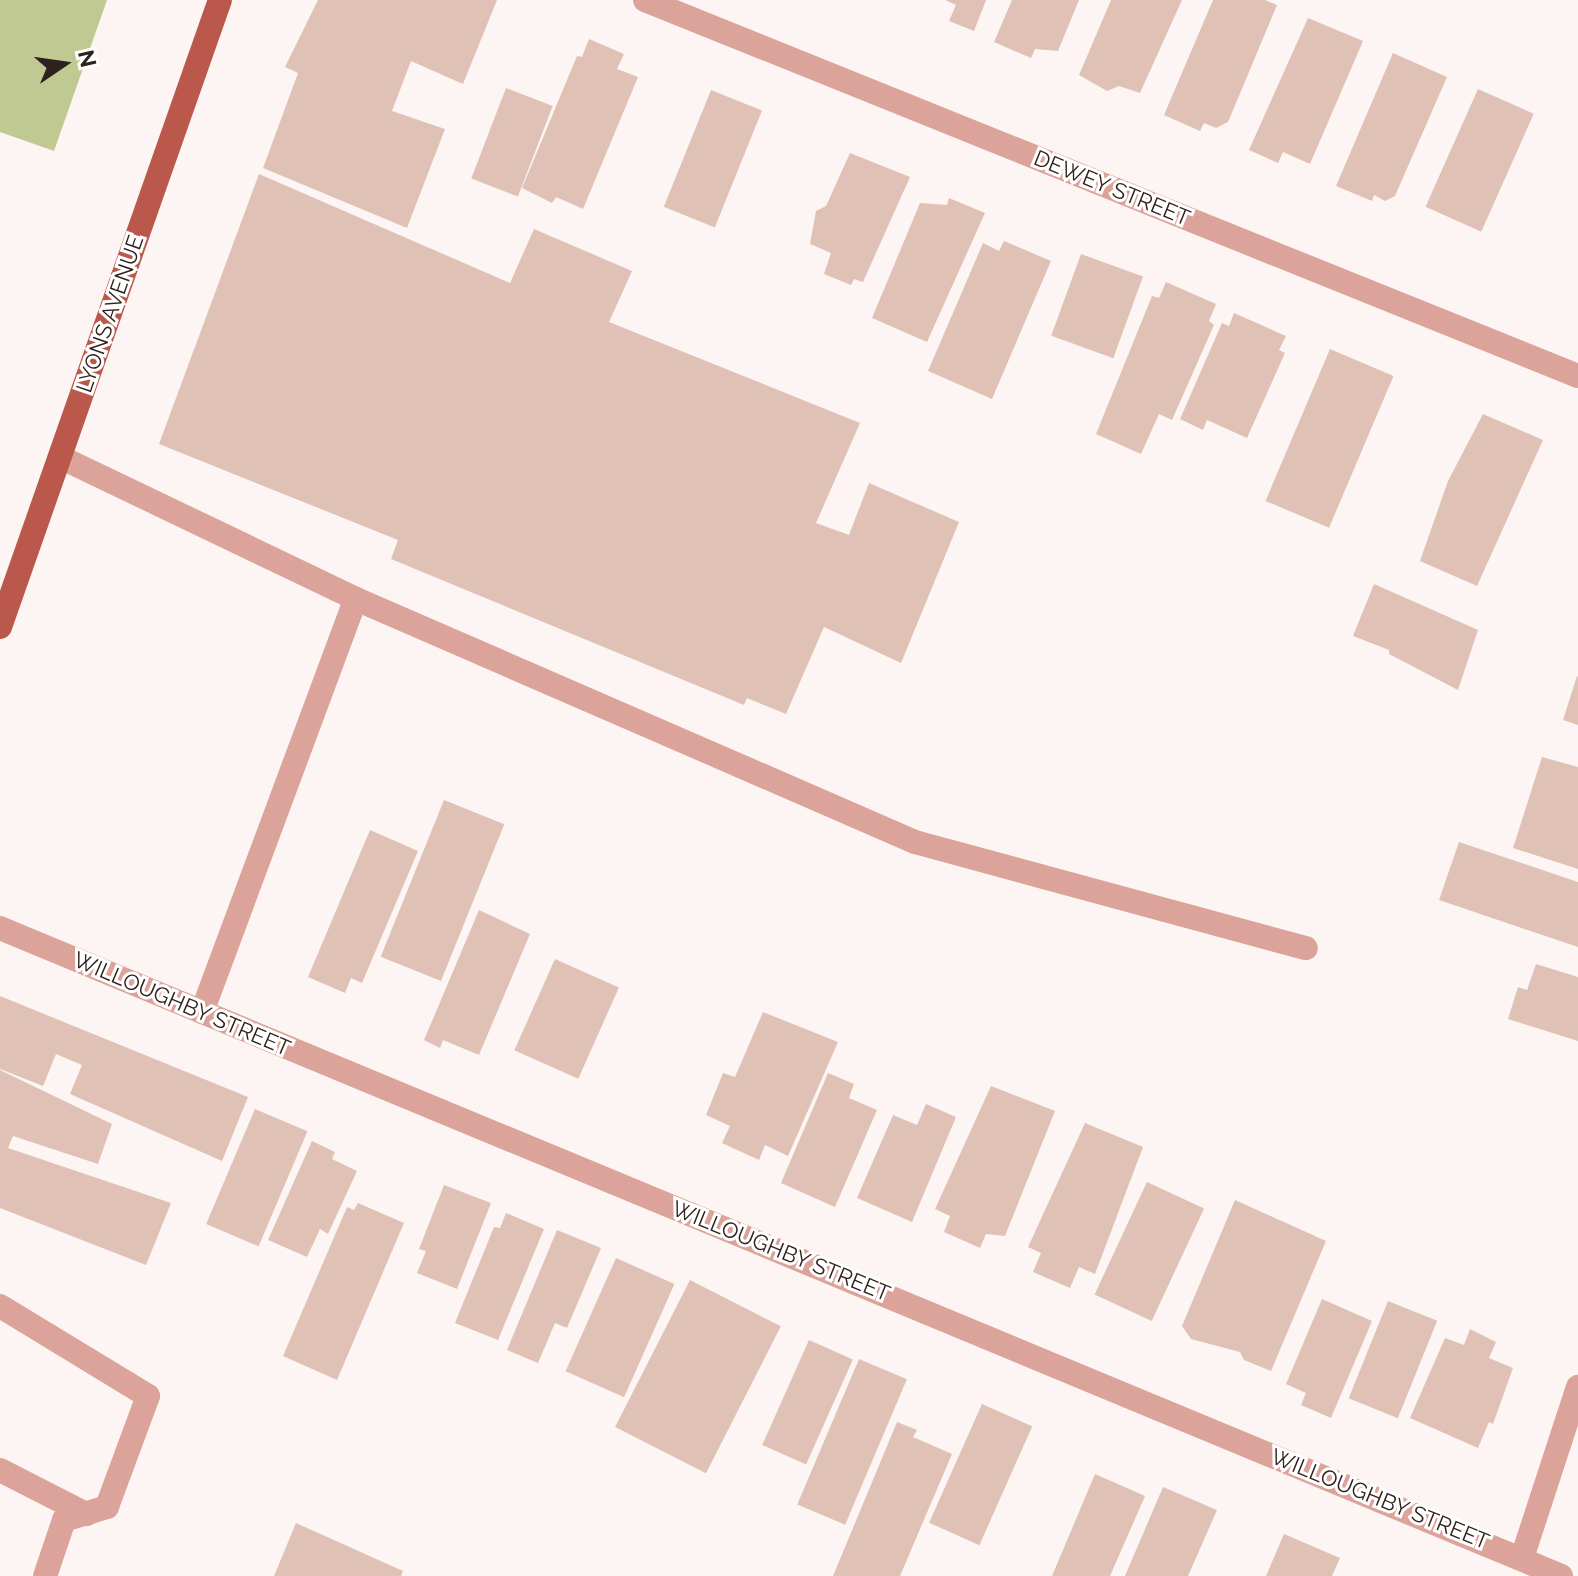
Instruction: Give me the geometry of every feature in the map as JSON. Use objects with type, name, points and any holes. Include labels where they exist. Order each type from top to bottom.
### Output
[{"type":"main road","name":"LYONS AVENUE","points":[[0,627],[220,0]]},
{"type":"street","name":"DEWEY STREET","points":[[645,0],[1578,376]]},
{"type":"street","points":[[60,457],[356,599],[915,842],[1306,948]]},
{"type":"street","points":[[202,1012],[356,599]]},
{"type":"street","name":"WILLOUGHBY STREET","points":[[0,928],[1561,1576]]},
{"type":"street","points":[[0,1306],[148,1396],[107,1507],[64,1520],[45,1576]]},
{"type":"street","points":[[1522,1558],[1578,1387]]},
{"type":"street","points":[[0,1470],[86,1514]]},
{"type":"green space","points":[[0,0],[107,0],[54,151],[0,132]]},
{"type":"building","points":[[318,0],[497,0],[463,84],[411,61],[392,111],[445,129],[407,228],[263,168],[298,73],[285,67]]},
{"type":"building","points":[[945,0],[986,0],[974,31],[949,21],[956,5]]},
{"type":"building","points":[[1012,0],[1079,0],[1058,51],[1035,49],[1031,58],[994,42]]},
{"type":"building","points":[[1111,0],[1182,0],[1140,93],[1119,86],[1107,91],[1079,75]]},
{"type":"building","points":[[1213,0],[1265,0],[1277,5],[1228,122],[1216,128],[1204,123],[1200,131],[1164,115]]},
{"type":"building","points":[[1308,18],[1363,41],[1310,164],[1283,152],[1278,163],[1249,150]]},
{"type":"building","points":[[589,39],[624,54],[617,69],[638,77],[583,209],[556,197],[552,203],[522,188],[577,56],[582,57]]},
{"type":"building","points":[[1393,53],[1447,77],[1395,196],[1385,201],[1374,195],[1372,201],[1336,186]]},
{"type":"building","points":[[506,88],[553,106],[518,196],[471,179]]},
{"type":"building","points":[[1478,89],[1534,114],[1481,232],[1426,207]]},
{"type":"building","points":[[711,90],[762,111],[715,227],[664,207]]},
{"type":"building","points":[[850,153],[910,177],[863,282],[854,279],[851,285],[824,274],[831,253],[810,244],[816,211],[826,206]]},
{"type":"building","points":[[259,174],[510,283],[534,229],[632,271],[609,322],[860,423],[816,523],[849,535],[869,483],[959,522],[901,663],[824,627],[786,714],[747,698],[744,705],[391,559],[398,540],[159,444]]},
{"type":"building","points":[[949,198],[985,213],[927,342],[872,318],[920,203],[947,205]]},
{"type":"building","points":[[1004,241],[1051,261],[992,399],[928,371],[983,243],[999,251]]},
{"type":"building","points":[[1081,254],[1143,277],[1113,358],[1051,336]]},
{"type":"building","points":[[1166,282],[1216,304],[1209,321],[1214,325],[1172,420],[1159,414],[1141,454],[1096,434],[1152,296],[1159,298]]},
{"type":"building","points":[[1234,313],[1286,336],[1279,350],[1285,353],[1247,438],[1207,420],[1203,430],[1180,419],[1222,323],[1229,326]]},
{"type":"building","points":[[1330,349],[1394,376],[1329,528],[1266,501]]},
{"type":"building","points":[[1483,414],[1543,440],[1477,586],[1420,561],[1448,481]]},
{"type":"building","points":[[1374,584],[1478,630],[1458,690],[1389,654],[1389,650],[1353,636]]},
{"type":"building","points":[[1578,677],[1578,725],[1563,720]]},
{"type":"building","points":[[1542,757],[1578,767],[1578,869],[1513,848]]},
{"type":"building","points":[[444,800],[504,824],[441,981],[381,957]]},
{"type":"building","points":[[370,830],[418,851],[362,983],[351,978],[345,993],[308,977]]},
{"type":"building","points":[[1459,842],[1578,882],[1578,947],[1439,900]]},
{"type":"building","points":[[479,910],[530,934],[479,1055],[443,1040],[440,1048],[424,1040]]},
{"type":"building","points":[[555,959],[619,987],[578,1079],[514,1050]]},
{"type":"building","points":[[1536,964],[1578,977],[1578,1041],[1508,1019],[1518,987],[1527,990]]},
{"type":"building","points":[[0,996],[248,1097],[222,1161],[70,1094],[82,1065],[56,1054],[43,1086],[0,1069]]},
{"type":"building","points":[[763,1012],[838,1042],[788,1156],[765,1145],[759,1160],[722,1143],[730,1126],[706,1115],[723,1073],[735,1077]]},
{"type":"building","points":[[0,1070],[112,1124],[98,1164],[13,1136],[8,1148],[171,1203],[146,1265],[0,1208]]},
{"type":"building","points":[[828,1073],[854,1084],[849,1098],[877,1110],[835,1207],[781,1183]]},
{"type":"building","points":[[991,1086],[1055,1111],[1005,1236],[986,1234],[980,1248],[944,1232],[950,1216],[935,1209]]},
{"type":"building","points":[[926,1104],[956,1117],[912,1222],[857,1198],[893,1115],[917,1125]]},
{"type":"building","points":[[255,1109],[307,1131],[259,1246],[206,1224]]},
{"type":"building","points":[[1085,1123],[1143,1147],[1095,1274],[1079,1267],[1070,1288],[1033,1272],[1041,1253],[1028,1247]]},
{"type":"building","points":[[312,1141],[335,1152],[332,1159],[357,1171],[328,1234],[320,1229],[307,1257],[268,1240]]},
{"type":"building","points":[[1147,1182],[1204,1209],[1152,1321],[1095,1294]]},
{"type":"building","points":[[444,1185],[491,1203],[457,1289],[417,1273],[426,1251],[419,1249]]},
{"type":"building","points":[[1235,1200],[1326,1241],[1271,1371],[1244,1360],[1240,1352],[1191,1339],[1182,1326]]},
{"type":"building","points":[[358,1203],[404,1223],[337,1380],[283,1356],[347,1207],[354,1210]]},
{"type":"building","points":[[506,1213],[544,1229],[498,1340],[455,1323],[494,1227],[500,1228]]},
{"type":"building","points":[[557,1230],[601,1248],[567,1328],[555,1323],[538,1363],[507,1350]]},
{"type":"building","points":[[616,1258],[674,1284],[624,1397],[566,1371]]},
{"type":"building","points":[[690,1280],[781,1326],[706,1473],[615,1427]]},
{"type":"building","points":[[1322,1299],[1372,1321],[1331,1418],[1301,1405],[1306,1393],[1286,1384]]},
{"type":"building","points":[[1388,1301],[1437,1321],[1398,1418],[1349,1398]]},
{"type":"building","points":[[1470,1329],[1496,1342],[1489,1358],[1513,1368],[1493,1424],[1489,1422],[1478,1448],[1410,1418],[1445,1338],[1464,1345]]},
{"type":"building","points":[[809,1340],[853,1360],[806,1465],[762,1445]]},
{"type":"building","points":[[859,1359],[907,1379],[845,1525],[797,1504]]},
{"type":"building","points":[[982,1404],[1032,1426],[979,1545],[929,1523]]},
{"type":"building","points":[[897,1422],[917,1430],[913,1437],[952,1454],[900,1576],[833,1576]]},
{"type":"building","points":[[1095,1474],[1145,1496],[1110,1576],[1052,1576]]},
{"type":"building","points":[[1163,1487],[1217,1510],[1188,1576],[1125,1576]]},
{"type":"building","points":[[296,1523],[403,1571],[401,1576],[274,1576]]},
{"type":"building","points":[[1284,1534],[1340,1558],[1332,1576],[1266,1576]]}]
